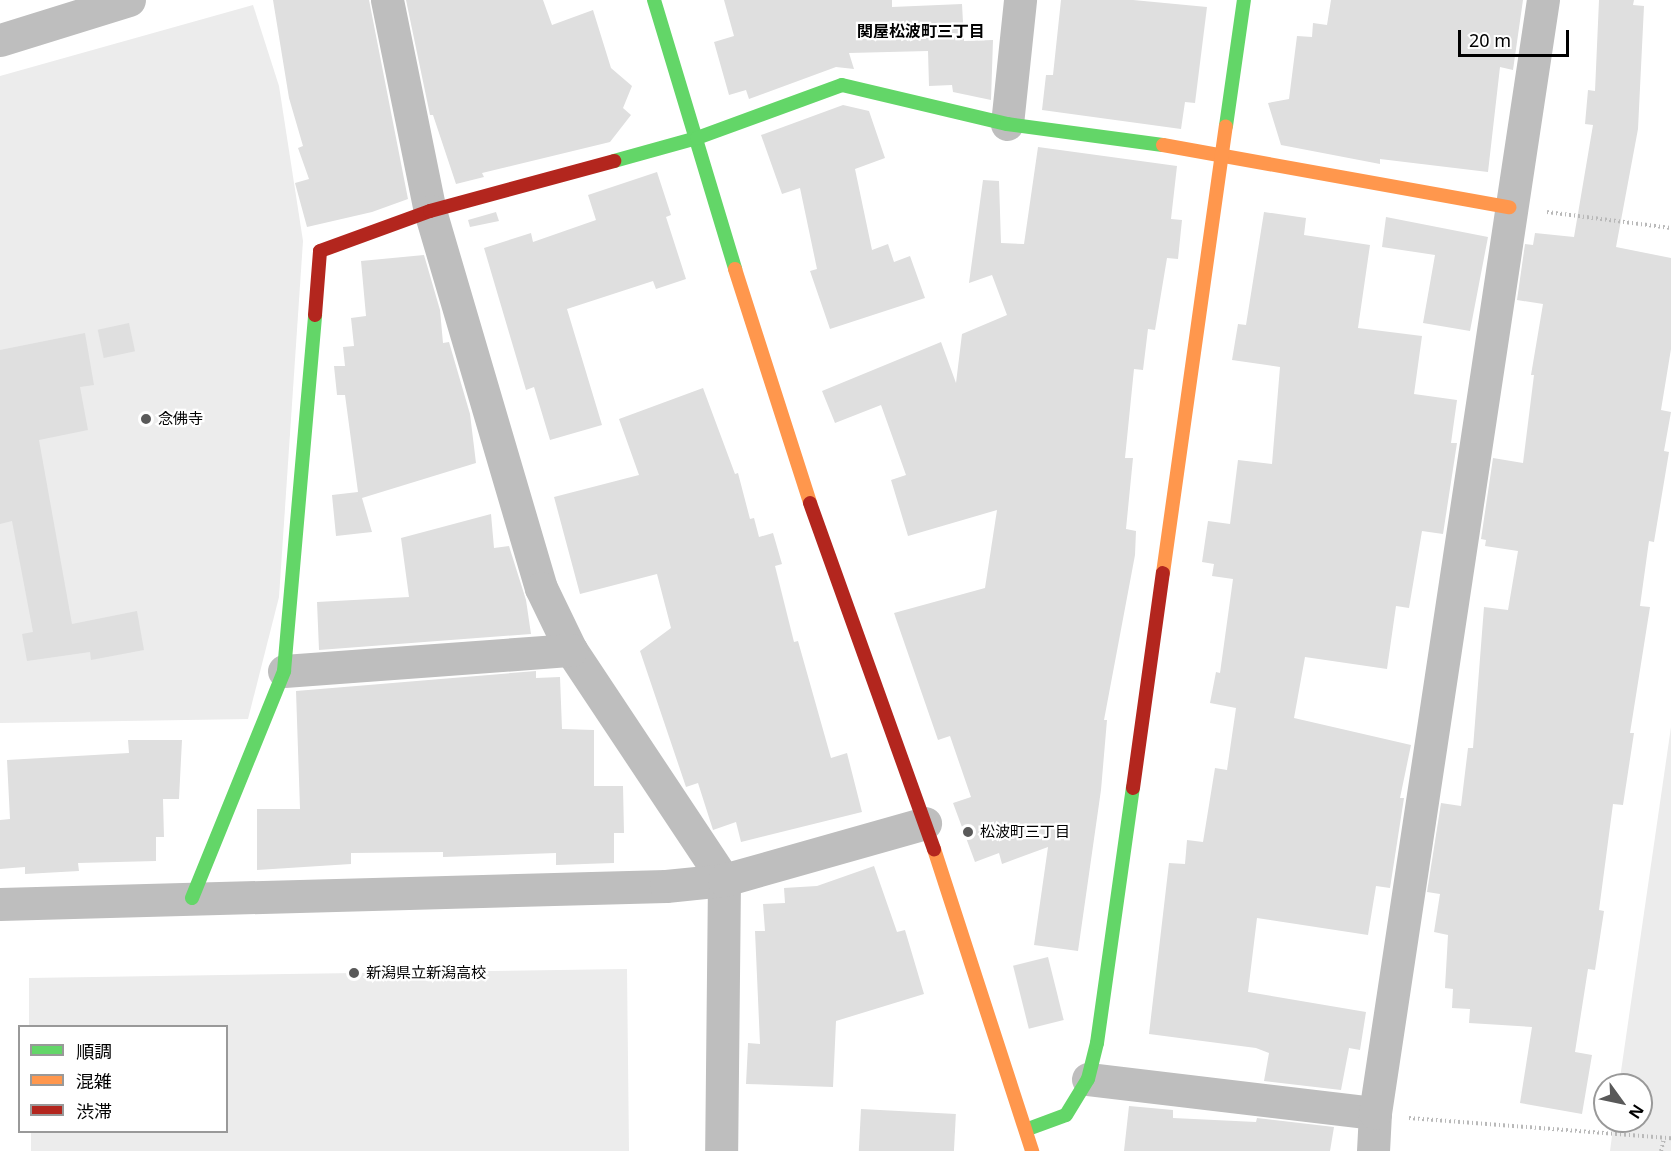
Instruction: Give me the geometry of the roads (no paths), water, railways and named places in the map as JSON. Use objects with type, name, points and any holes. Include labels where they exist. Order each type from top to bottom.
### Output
[{"type":"street","points":[[0,40],[129,0]]},
{"type":"street","points":[[387,0],[430,211],[541,588],[571,650],[724,880],[721,1151]]},
{"type":"street","points":[[654,0],[787,440],[926,823],[1028,1129],[1032,1151]]},
{"type":"street","points":[[1007,124],[1020,0]]},
{"type":"street","points":[[1028,1129],[1066,1115],[1088,1079],[1097,1043],[1244,0]]},
{"type":"street","points":[[1373,1151],[1375,1113],[1509,207],[1543,0]]},
{"type":"street","points":[[192,898],[284,671],[320,251],[430,211],[697,138],[842,85],[1007,124],[1221,153],[1509,207]]},
{"type":"street","points":[[284,671],[571,650]]},
{"type":"street","points":[[0,904],[666,886],[724,880],[926,823]]},
{"type":"street","points":[[1088,1079],[1375,1113]]},
{"type":"place","name":"念佛寺","points":[[146,419]]},
{"type":"place","name":"松波町三丁目","points":[[968,832]]},
{"type":"place","name":"新潟県立新潟高校","points":[[354,973]]},
{"type":"district","name":"関屋松波町三丁目","points":[[921,31]]}]
